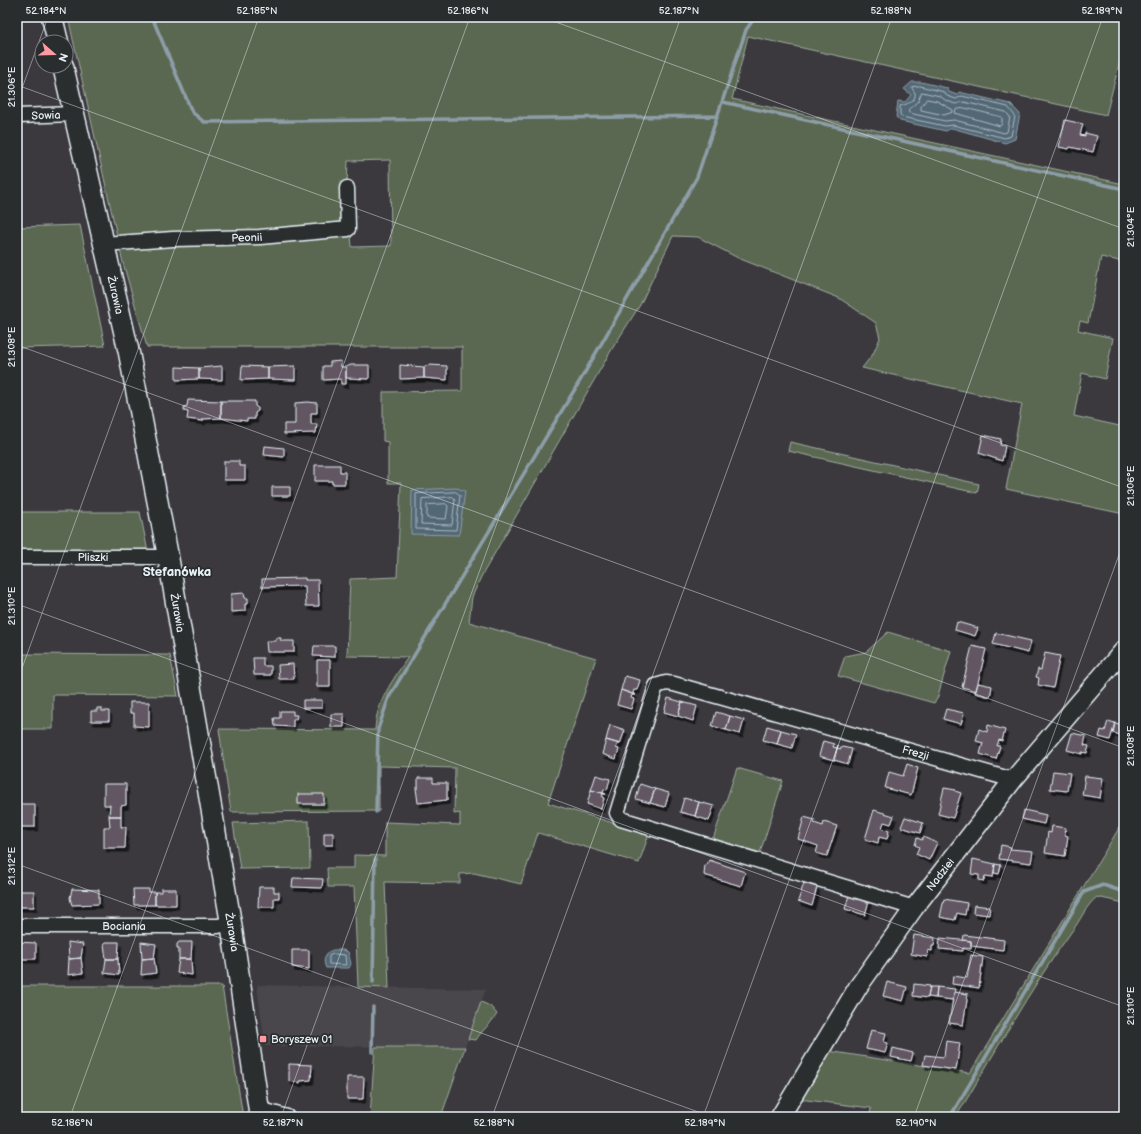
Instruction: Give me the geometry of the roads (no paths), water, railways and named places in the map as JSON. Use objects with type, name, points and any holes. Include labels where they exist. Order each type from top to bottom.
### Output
[{"type":"main road","points":[[52,17],[56,34]]},
{"type":"main road","name":"Żurawia","points":[[65,74],[129,353],[168,556],[263,1113]]},
{"type":"street","name":"Sowia","points":[[17,116],[74,114]]},
{"type":"street","name":"Peonii","points":[[104,244],[173,239],[260,237],[348,229],[347,188]]},
{"type":"street","name":"Pliszki","points":[[17,557],[168,556]]},
{"type":"street","name":"Nadziei","points":[[780,1117],[858,987],[914,908],[1013,780],[1124,650]]},
{"type":"street","name":"Frezji","points":[[914,908],[631,824],[618,817],[617,813],[656,686],[666,683],[674,684],[1013,780]]},
{"type":"street","name":"Bociania","points":[[17,926],[218,926],[231,923]]},
{"type":"street","points":[[263,1113],[287,1117]]},
{"type":"water","points":[[912,82],[921,82],[947,88],[949,92],[957,95],[959,92],[1010,104],[1020,114],[1015,139],[1005,143],[952,128],[946,131],[900,121],[896,117],[898,101],[905,102],[911,95],[904,89]]},
{"type":"water","points":[[457,488],[465,491],[459,535],[411,534],[412,490]]},
{"type":"water","points":[[333,950],[343,950],[348,952],[351,964],[349,968],[326,968],[324,959],[326,954]]},
{"type":"waterway","points":[[152,17],[192,112],[204,122],[718,116]]},
{"type":"waterway","points":[[376,812],[378,729],[389,697],[581,379],[697,177],[746,30],[755,17]]},
{"type":"waterway","points":[[723,102],[1124,189]]},
{"type":"waterway","points":[[373,982],[375,859]]},
{"type":"waterway","points":[[950,1117],[1084,892],[1103,885],[1124,892]]},
{"type":"waterway","points":[[372,1052],[373,1007]]},
{"type":"place","name":"Boryszew 01","points":[[263,1039]]},
{"type":"district","name":"Stefanówka","points":[[177,572]]}]
